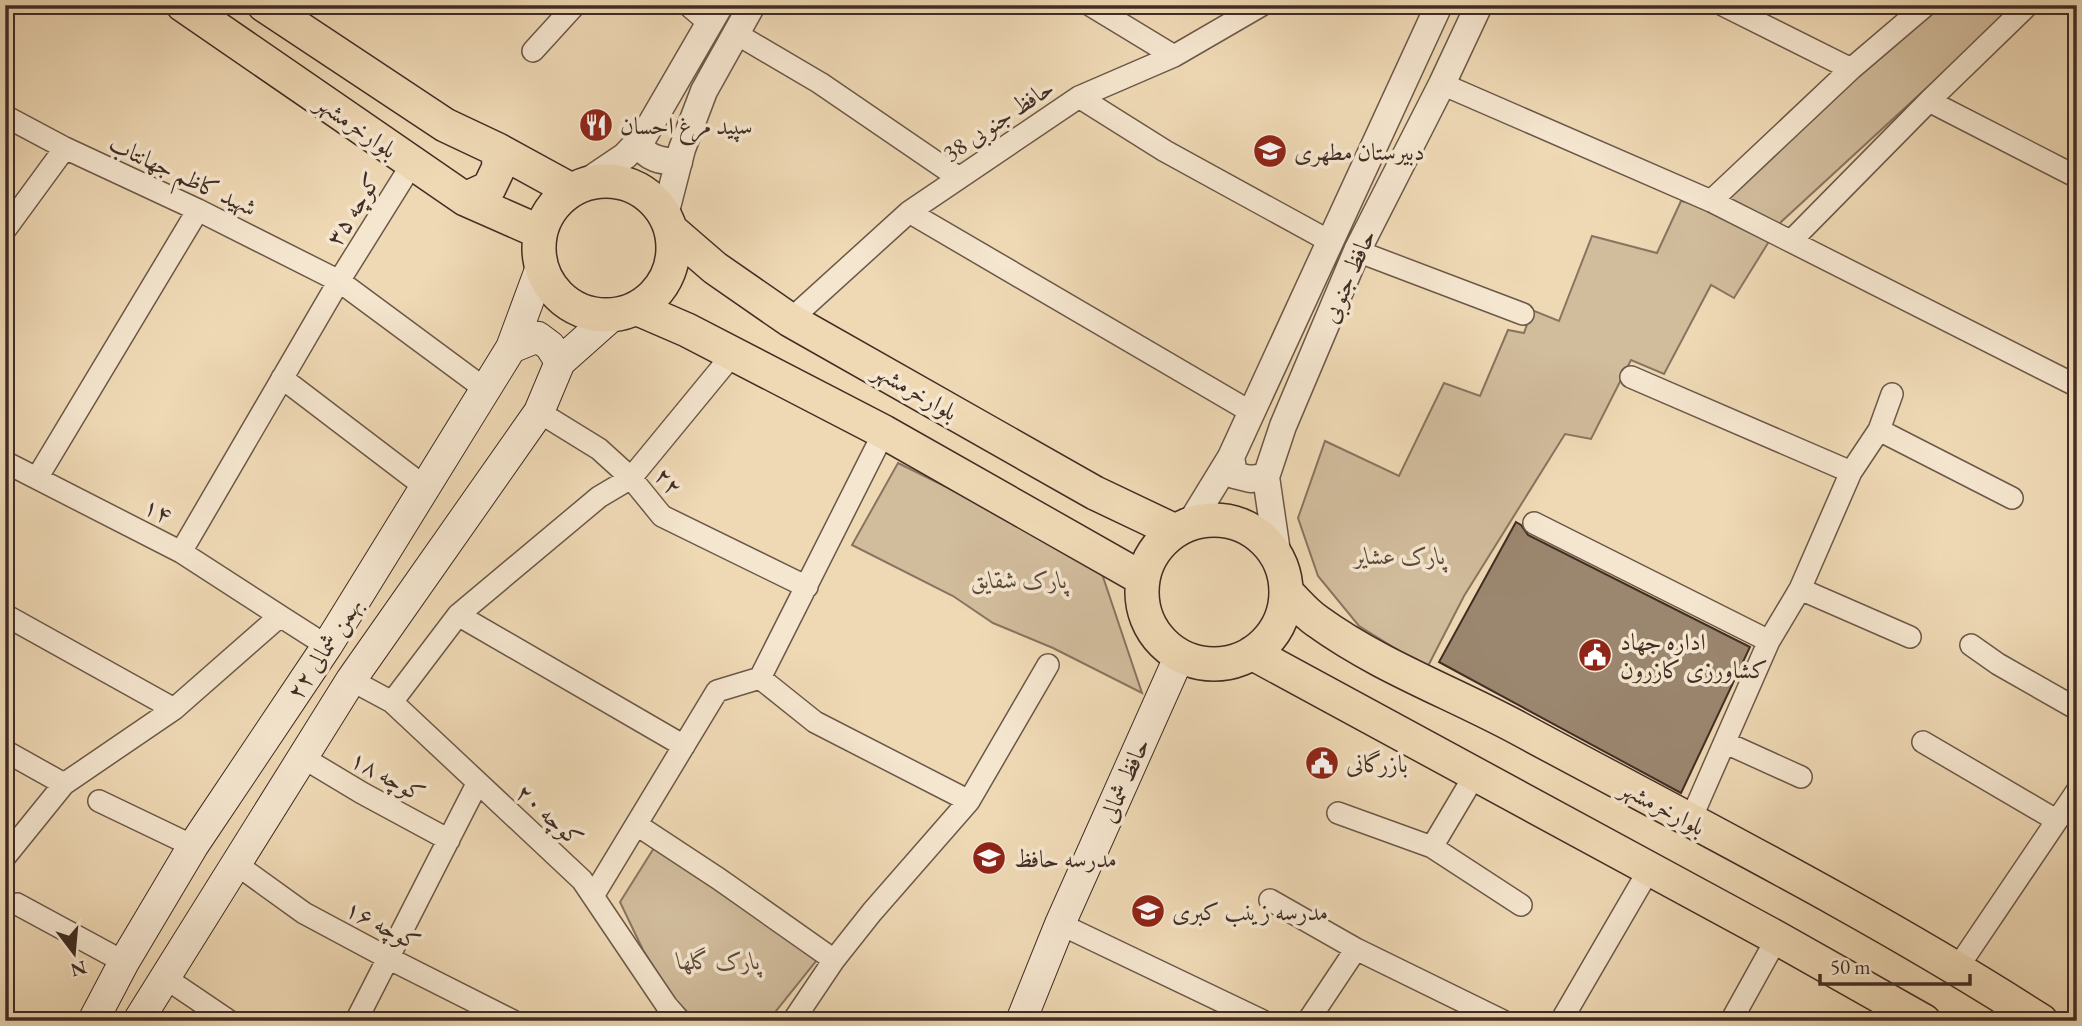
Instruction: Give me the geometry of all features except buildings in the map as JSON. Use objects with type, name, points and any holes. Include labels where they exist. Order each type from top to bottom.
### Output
[{"type":"main road","name":"بلوارخرمشهر","points":[[183,5],[465,200],[540,232]]},
{"type":"main road","name":"بلوارخرمشهر","points":[[264,5],[444,125],[577,187]]},
{"type":"main road","points":[[465,200],[489,188],[499,167],[498,150]]},
{"type":"main road","points":[[607,180],[633,185],[656,202],[668,222],[674,247],[672,265],[665,281],[654,295],[625,311],[589,313],[573,307],[559,297],[548,283],[541,267],[538,250],[540,232],[547,216],[557,201],[577,187],[607,180]]},
{"type":"main road","name":"بلوارخرمشهر","points":[[668,222],[715,268],[790,320],[1095,493],[1183,527]]},
{"type":"main road","name":"۲۲ بهمن شمالی","points":[[93,1021],[124,962],[194,846],[327,646],[512,348],[541,267]]},
{"type":"main road","points":[[687,330],[675,306],[678,289],[695,274],[715,268]]},
{"type":"main road","name":"بلوارخرمشهر","points":[[625,311],[687,330],[884,432],[1143,579]]},
{"type":"main road","name":"۲۲ بهمن شمالی","points":[[138,1021],[351,680],[539,412],[560,362],[625,311]]},
{"type":"main road","points":[[512,348],[538,337],[550,346],[560,362]]},
{"type":"main road","points":[[1069,536],[1084,534],[1097,526],[1102,513],[1095,493]]},
{"type":"main road","points":[[1207,520],[1241,525],[1269,544],[1278,559],[1286,592],[1284,610],[1277,627],[1252,653],[1233,661],[1213,663],[1194,660],[1180,655],[1157,635],[1149,623],[1144,609],[1143,579],[1154,552],[1183,527],[1207,520]]},
{"type":"main road","name":"بلوارخرمشهر","points":[[1286,592],[1315,620],[1397,670],[1506,722],[1958,967],[2041,1021]]},
{"type":"main road","points":[[1290,673],[1284,655],[1288,642],[1295,633],[1315,620]]},
{"type":"main road","points":[[1252,653],[1777,938],[1916,1019]]},
{"type":"main road","name":"حافظ شمالی","points":[[1021,1021],[1060,924],[1180,655]]},
{"type":"street","points":[[533,51],[575,5]]},
{"type":"street","points":[[577,187],[625,156],[644,136],[715,14],[688,5]]},
{"type":"street","points":[[668,222],[679,162],[704,91],[752,5]]},
{"type":"street","points":[[1090,5],[1174,56]]},
{"type":"street","name":"حافظ جنوبی 38","points":[[790,320],[909,212],[1079,97],[1174,56],[1262,5]]},
{"type":"street","name":"حافظ جنوبی","points":[[1183,527],[1231,457],[1439,5]]},
{"type":"street","name":"حافظ جنوبی","points":[[1278,559],[1266,477],[1283,426],[1357,251],[1479,5]]},
{"type":"street","points":[[1723,5],[1851,69]]},
{"type":"street","points":[[1711,201],[1851,69],[1926,5]]},
{"type":"street","points":[[1791,241],[2028,5]]},
{"type":"street","points":[[735,33],[820,83],[959,178]]},
{"type":"street","points":[[1442,84],[1711,201],[2077,386]]},
{"type":"street","points":[[1079,97],[1165,151],[1331,242]]},
{"type":"street","points":[[1929,101],[2077,177]]},
{"type":"street","name":"شهید کاظم جهانتاب","points":[[5,116],[65,148],[198,210],[339,281],[485,388]]},
{"type":"street","points":[[638,143],[645,154],[653,158],[679,162]]},
{"type":"street","points":[[5,230],[65,148]]},
{"type":"street","name":"کوچه ۳۵","points":[[181,552],[339,281],[412,164]]},
{"type":"street","points":[[37,478],[198,210]]},
{"type":"street","points":[[909,212],[1251,412]]},
{"type":"street","points":[[1357,251],[1523,314]]},
{"type":"street","points":[[392,702],[458,615],[599,497],[631,478],[733,354]]},
{"type":"street","points":[[1630,377],[1851,472]]},
{"type":"street","points":[[282,378],[425,487]]},
{"type":"street","points":[[1690,821],[1769,641],[1800,589],[1851,472],[1879,429],[1892,394]]},
{"type":"street","name":"۲۲","points":[[539,412],[599,449],[631,478],[662,516],[807,587]]},
{"type":"street","points":[[1879,429],[2012,498]]},
{"type":"street","points":[[593,896],[717,691],[760,678],[884,432]]},
{"type":"street","points":[[1231,457],[1234,475],[1250,479],[1266,477]]},
{"type":"street","name":"۱۴","points":[[5,462],[181,552],[327,646]]},
{"type":"street","points":[[1534,523],[1769,641]]},
{"type":"street","points":[[1800,589],[1910,637]]},
{"type":"street","points":[[5,615],[174,709]]},
{"type":"street","points":[[458,615],[684,746]]},
{"type":"street","points":[[5,857],[64,784],[174,709],[280,616]]},
{"type":"street","points":[[1971,645],[1998,664],[2077,709]]},
{"type":"street","points":[[793,1021],[834,960],[872,912],[970,801],[1048,665]]},
{"type":"street","points":[[760,678],[815,722],[970,801]]},
{"type":"street","name":"کوچه ۲۰","points":[[351,680],[392,702],[582,880],[667,1006],[680,1021]]},
{"type":"street","points":[[1923,742],[2056,820]]},
{"type":"street","points":[[1726,743],[1801,777]]},
{"type":"street","points":[[5,751],[64,784]]},
{"type":"street","name":"کوچه ۱۸","points":[[302,757],[362,793],[449,839]]},
{"type":"street","points":[[1432,847],[1476,773]]},
{"type":"street","points":[[356,1021],[477,784]]},
{"type":"street","points":[[1958,967],[2077,791]]},
{"type":"street","points":[[99,802],[194,846]]},
{"type":"street","points":[[1338,813],[1432,847],[1521,905]]},
{"type":"street","points":[[637,825],[834,960]]},
{"type":"street","name":"کوچه ۱۶","points":[[236,864],[304,913],[513,1021]]},
{"type":"street","points":[[1561,1021],[1650,868]]},
{"type":"street","points":[[1270,900],[1356,949],[1503,1021]]},
{"type":"street","points":[[18,904],[124,962]]},
{"type":"street","points":[[1060,924],[1263,1021]]},
{"type":"street","points":[[1731,1021],[1777,938]]},
{"type":"street","points":[[1308,1021],[1356,949]]},
{"type":"street","points":[[164,977],[229,1021]]},
{"type":"green space","name":"پارک عشایر","points":[[1938,5],[1995,5],[2007,14],[1781,222],[1734,298],[1711,285],[1664,374],[1631,360],[1591,439],[1565,434],[1464,596],[1427,668],[1359,626],[1318,576],[1298,518],[1325,441],[1399,476],[1444,383],[1480,396],[1508,330],[1524,333],[1532,310],[1559,321],[1592,236],[1657,253],[1681,201],[1712,208]]},
{"type":"green space","name":"پارک شقایق","points":[[898,463],[1098,562],[1142,693],[1053,648],[993,623],[953,596],[852,545]]},
{"type":"green space","name":"پارک گلها","points":[[659,840],[817,960],[768,1021],[696,1021],[672,996],[643,950],[620,902]]},
{"type":"place","name":"سپید مرغ احسان","points":[[596,125]]},
{"type":"place","name":"دبیرستان مطهری","points":[[1270,151]]},
{"type":"place","name":"اداره جهاد کشاورزی کازرون","points":[[1595,655]]},
{"type":"place","name":"بازرگانی","points":[[1322,763]]},
{"type":"place","name":"مدرسه حافظ","points":[[989,858]]},
{"type":"place","name":"مدرسه زینب کبری","points":[[1148,911]]}]
